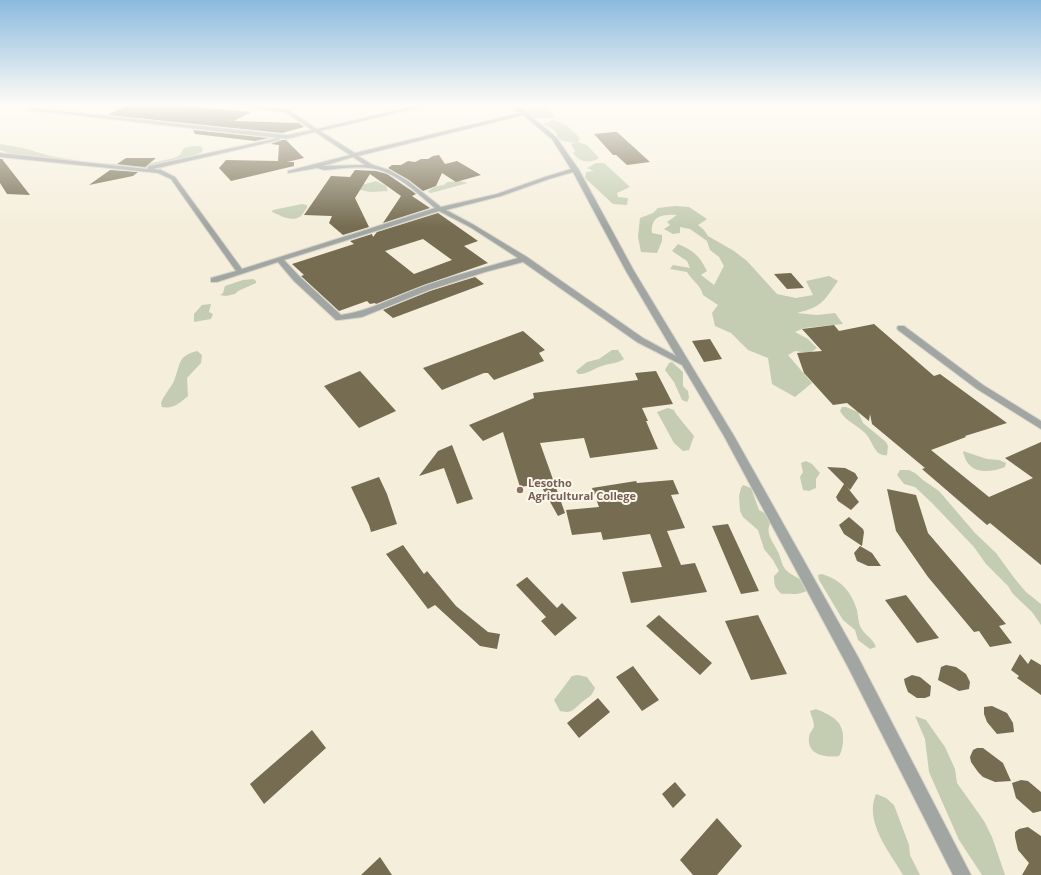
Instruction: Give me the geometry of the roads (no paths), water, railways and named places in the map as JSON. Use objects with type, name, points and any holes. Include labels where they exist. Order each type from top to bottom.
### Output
[{"type":"street","points":[[144,170],[252,145]]},
{"type":"street","points":[[338,145],[371,166],[387,171],[406,182],[440,209],[472,226],[524,259],[640,340],[685,363]]},
{"type":"street","points":[[290,172],[395,145]]},
{"type":"street","points":[[559,145],[576,170],[630,271],[729,436],[853,662],[962,875]]},
{"type":"street","points":[[0,155],[159,171],[173,178],[180,186],[241,272]]},
{"type":"street","points":[[317,166],[324,168],[371,166]]},
{"type":"street","points":[[214,280],[440,209],[499,195],[576,170]]},
{"type":"street","points":[[280,260],[297,279],[339,318],[359,315],[434,286],[482,270],[524,259]]},
{"type":"street","points":[[901,328],[980,387],[1041,426]]},
{"type":"place","name":"Lesotho Agricultural College","points":[[520,490]]}]
